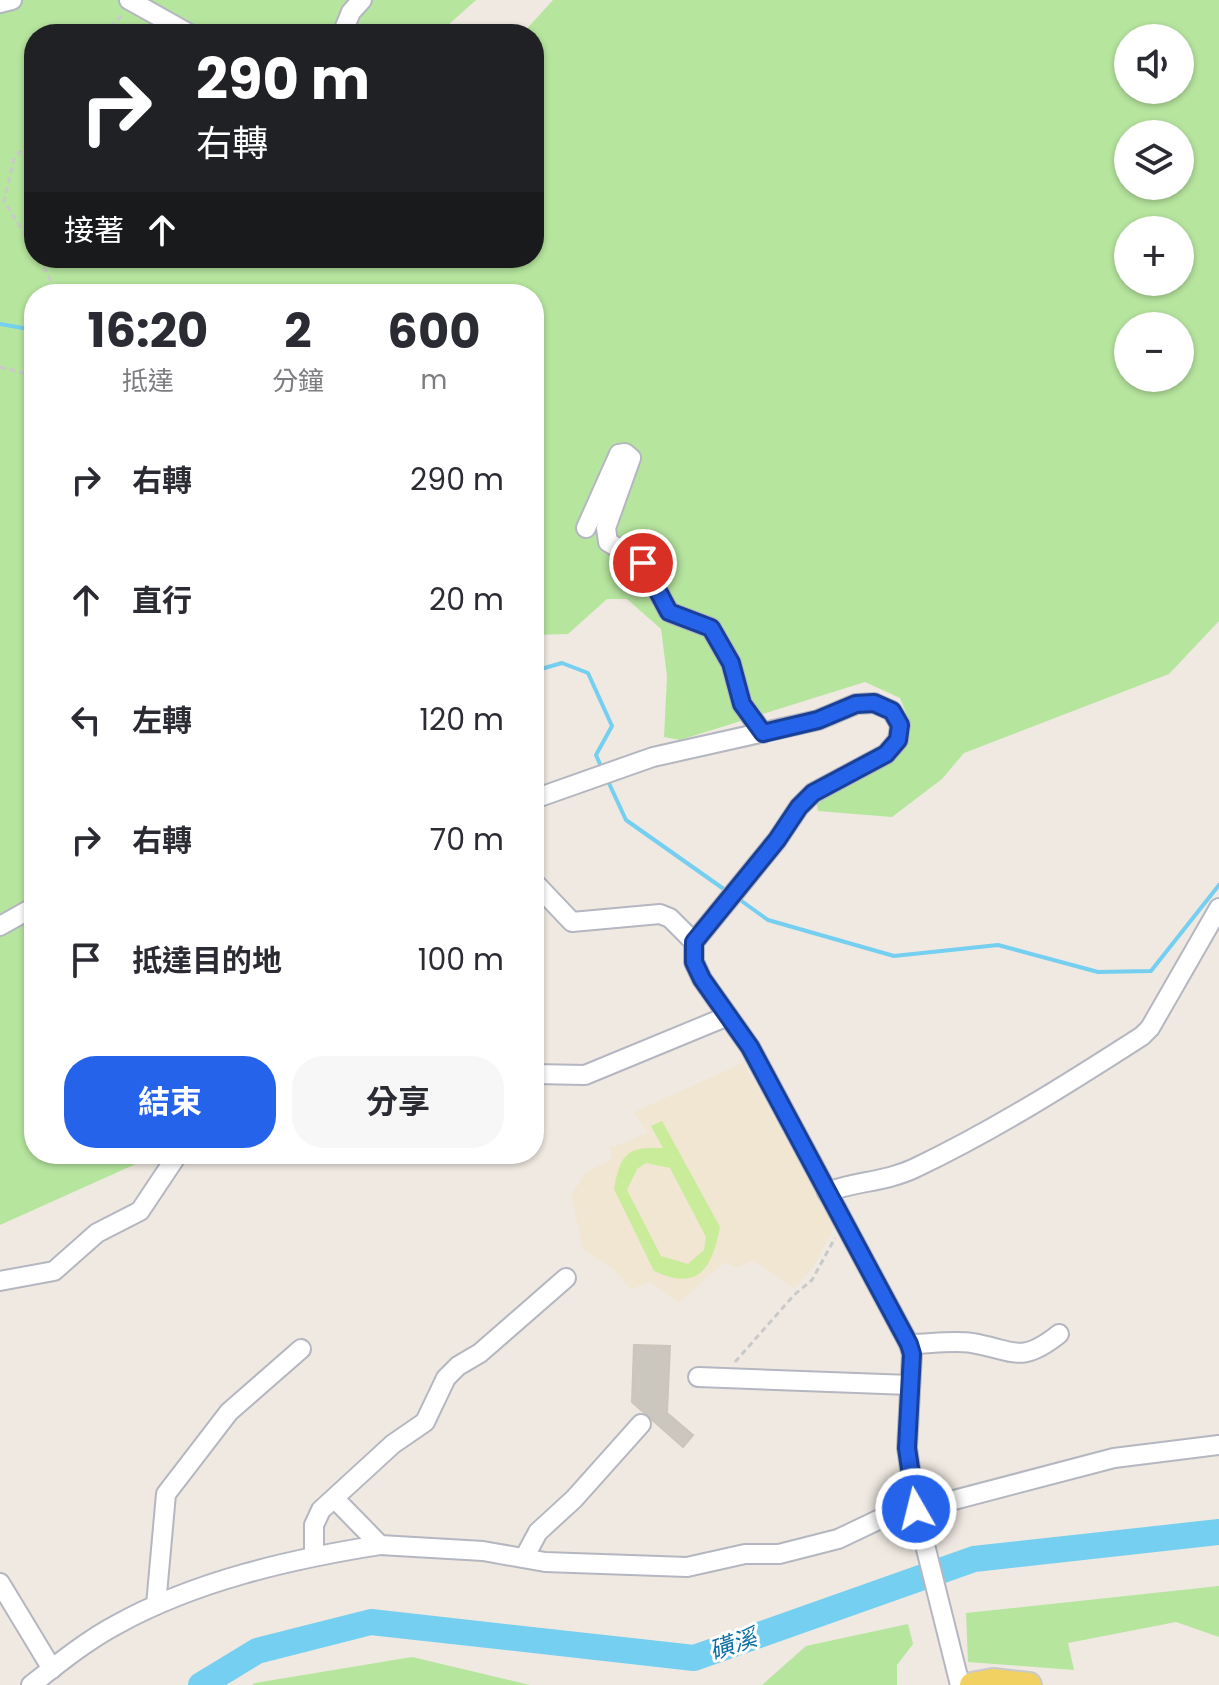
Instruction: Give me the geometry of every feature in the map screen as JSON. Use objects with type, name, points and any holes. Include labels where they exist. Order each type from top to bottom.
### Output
[{"type":"main road","points":[[972,1685],[993,1681],[1029,1685]]},
{"type":"street","points":[[0,3],[12,0]]},
{"type":"street","points":[[346,24],[351,12],[362,0]]},
{"type":"street","points":[[131,1],[172,24]]},
{"type":"street","points":[[586,528],[619,454],[625,453],[631,458],[606,528],[608,542],[643,563],[669,612],[711,628],[731,663],[742,704],[763,733]]},
{"type":"street","points":[[544,795],[653,757],[818,720],[856,704],[874,703],[892,711],[900,725],[898,740],[886,754],[813,793],[799,807],[777,840],[694,942],[694,962],[750,1047],[909,1344],[907,1448],[917,1514],[960,1685]]},
{"type":"street","points":[[544,893],[572,922],[660,914],[670,918],[694,942]]},
{"type":"street","points":[[827,1192],[881,1181],[915,1168],[1073,1079],[1150,1028],[1219,908]]},
{"type":"street","points":[[0,926],[24,913]]},
{"type":"street","points":[[544,1074],[585,1075],[728,1016]]},
{"type":"street","points":[[0,1281],[63,1266],[97,1233],[140,1211],[171,1164]]},
{"type":"street","points":[[314,1555],[314,1525],[321,1510],[393,1444],[425,1422],[446,1378],[458,1366],[480,1353],[566,1278]]},
{"type":"street","points":[[909,1344],[971,1343],[1024,1355],[1040,1349],[1059,1334]]},
{"type":"street","points":[[156,1605],[166,1494],[229,1412],[301,1349]]},
{"type":"street","points":[[698,1377],[910,1385]]},
{"type":"street","points":[[524,1558],[538,1532],[574,1499],[641,1424]]},
{"type":"street","points":[[31,1685],[114,1626],[156,1605],[314,1555],[380,1545],[483,1551],[524,1558],[687,1567],[745,1554],[779,1554],[838,1539],[878,1520],[917,1514],[1114,1458],[1219,1445]]},
{"type":"street","points":[[335,1499],[380,1545]]},
{"type":"street","points":[[0,1583],[52,1669]]},
{"type":"path","points":[[111,24],[131,1]]},
{"type":"path","points":[[24,147],[14,159],[4,201],[24,233]]},
{"type":"path","points":[[0,367],[24,373]]},
{"type":"path","points":[[733,1365],[794,1295],[812,1280],[843,1225]]},
{"type":"shaded area","points":[[743,1063],[835,1226],[814,1266],[794,1288],[753,1260],[736,1268],[724,1262],[679,1303],[651,1282],[631,1289],[613,1269],[583,1249],[571,1195],[587,1172],[612,1159],[610,1148],[648,1133],[634,1112]]},
{"type":"green space","points":[[0,0],[476,0],[449,24],[24,24],[24,268],[544,268],[544,24],[531,24],[553,0],[1219,0],[1219,621],[1169,674],[964,753],[942,779],[892,817],[818,811],[816,801],[905,744],[911,725],[900,698],[865,682],[680,740],[664,737],[667,676],[661,629],[627,599],[607,599],[568,634],[544,635],[544,284],[24,284],[24,1164],[136,1164],[0,1225]]},
{"type":"green space","points":[[662,1121],[720,1227],[713,1254],[701,1272],[693,1277],[669,1277],[654,1271],[614,1189],[620,1167],[628,1154],[641,1149],[663,1148],[651,1126]],"holes":[[[646,1163],[670,1168],[706,1237],[704,1250],[688,1264],[661,1256],[627,1190],[637,1169]]]},
{"type":"green space","points":[[1219,1586],[1219,1637],[1176,1622],[1068,1643],[1074,1670],[968,1662],[966,1613]]},
{"type":"green space","points":[[908,1624],[913,1644],[897,1665],[897,1685],[762,1685],[806,1646]]},
{"type":"green space","points":[[412,1657],[530,1685],[252,1685],[255,1683]]},
{"type":"building","points":[[634,1345],[670,1346],[667,1413],[693,1435],[683,1447],[632,1402]]},
{"type":"waterway","points":[[0,324],[24,328]]},
{"type":"waterway","points":[[544,668],[562,663],[588,673],[612,726],[596,755],[603,771]]},
{"type":"waterway","points":[[607,779],[626,820],[728,892]]},
{"type":"waterway","points":[[736,897],[768,920],[894,956],[998,945],[1098,972],[1151,971],[1219,885]]},
{"type":"waterway","name":"磺溪","points":[[201,1685],[257,1651],[371,1622],[694,1658],[974,1559],[1219,1532]]},
{"type":"route","points":[[643,563],[669,612],[711,628],[731,663],[742,704],[763,733],[818,720],[856,704],[874,703],[892,711],[900,725],[898,740],[886,754],[813,793],[799,807],[777,840],[694,942],[694,962],[702,979],[750,1047],[909,1344],[912,1354],[907,1448],[916,1509]]}]
